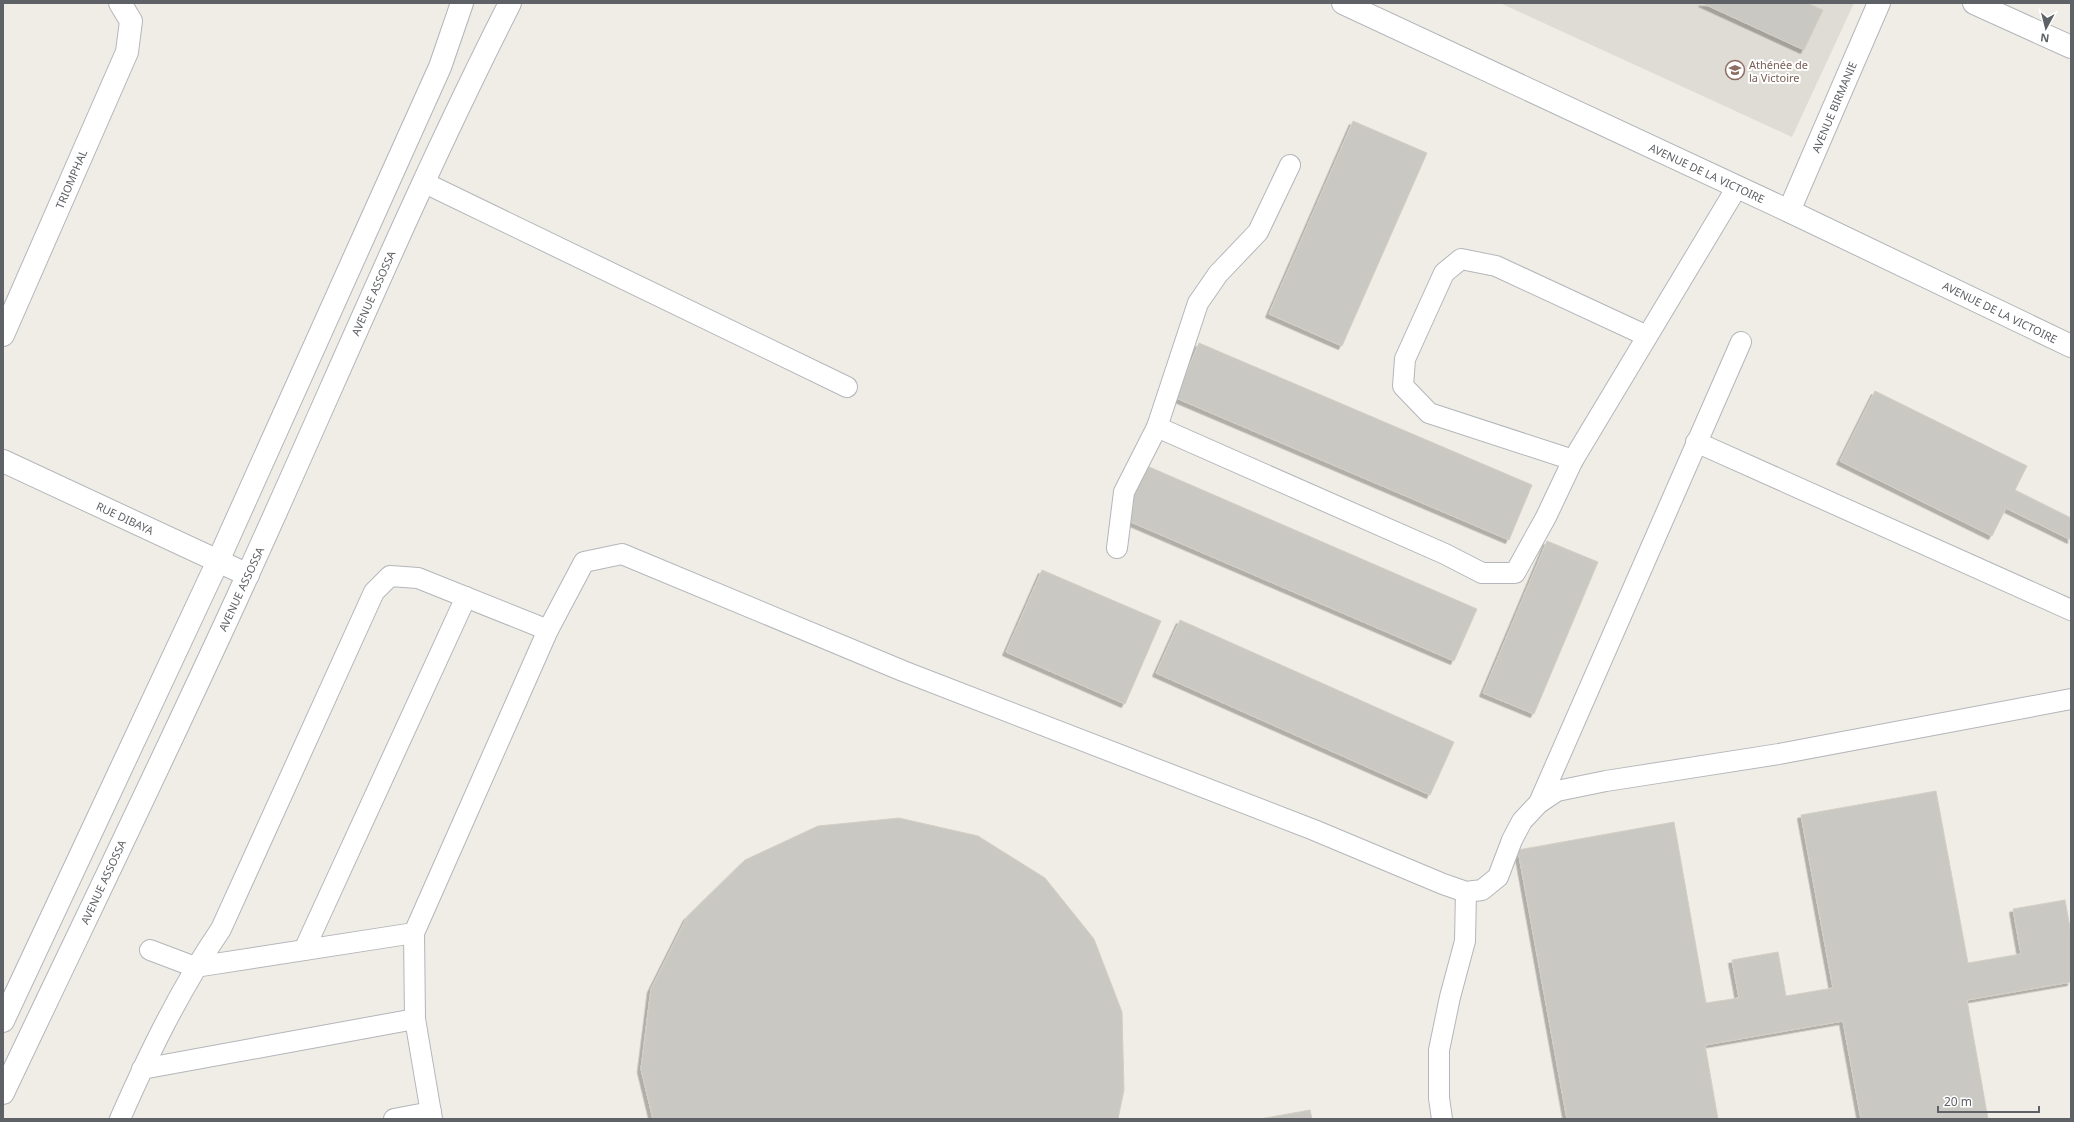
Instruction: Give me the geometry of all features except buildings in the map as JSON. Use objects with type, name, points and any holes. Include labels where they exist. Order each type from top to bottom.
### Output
[{"type":"main road","points":[[3,1021],[218,561],[440,67],[462,3]]},
{"type":"main road","name":"AVENUE ASSOSSA","points":[[3,1093],[248,575],[470,81],[510,3]]},
{"type":"main road","name":"AVENUE DE LA VICTOIRE","points":[[1343,3],[1789,211],[2071,346]]},
{"type":"main road","name":"AVENUE BIRMANIE","points":[[1789,211],[1879,3]]},
{"type":"main road","points":[[1974,3],[2071,47]]},
{"type":"main road","name":"TRIOMPHAL","points":[[3,335],[127,52],[125,12]]},
{"type":"main road","name":"RUE DIBAYA","points":[[3,461],[248,575]]},
{"type":"lane","points":[[1117,548],[1124,492],[1157,427],[1198,303],[1218,274],[1258,232],[1290,165]]},
{"type":"lane","points":[[424,182],[847,387]]},
{"type":"lane","points":[[1157,427],[1445,554],[1482,573],[1515,573],[1546,517],[1573,460],[1737,188]]},
{"type":"lane","points":[[1573,460],[1429,414],[1403,386],[1405,360],[1444,273],[1461,259],[1496,266],[1647,336]]},
{"type":"lane","points":[[1539,803],[1741,342]]},
{"type":"lane","points":[[1696,442],[2071,610]]},
{"type":"lane","points":[[394,1119],[432,1115],[415,1020],[414,933],[548,630],[584,562],[622,554],[903,671],[1314,830],[1442,884],[1466,892],[1482,890],[1498,877],[1512,840],[1522,821],[1539,803],[1557,791],[1606,780],[1779,754],[2071,699]]},
{"type":"lane","points":[[120,1119],[142,1069],[195,967],[221,929],[374,592],[390,576],[418,578],[548,630]]},
{"type":"lane","points":[[304,950],[466,597]]},
{"type":"lane","points":[[1442,1119],[1439,1098],[1438,1050],[1465,941],[1466,892]]},
{"type":"lane","points":[[150,950],[195,967],[414,933]]},
{"type":"lane","points":[[142,1069],[415,1020]]},
{"type":"shaded area","name":"Athénée de la Victoire","points":[[1500,3],[1854,3],[1792,137]]},
{"type":"place","name":"Athénée de la Victoire","points":[[1735,70]]}]
